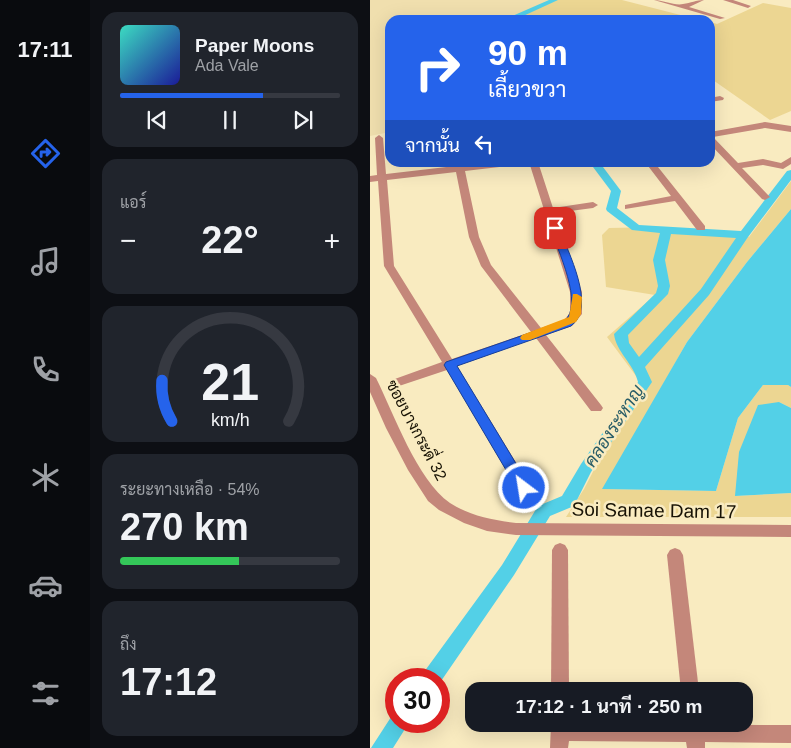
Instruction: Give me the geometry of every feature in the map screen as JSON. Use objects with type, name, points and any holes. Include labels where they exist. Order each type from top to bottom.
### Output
[{"type":"street","points":[[656,0],[711,15]]},
{"type":"street","points":[[682,7],[701,0]]},
{"type":"street","points":[[726,0],[748,6]]},
{"type":"street","points":[[715,16],[722,18]]},
{"type":"street","points":[[715,99],[720,98]]},
{"type":"street","points":[[715,134],[765,125],[791,129]]},
{"type":"street","points":[[379,138],[376,178],[389,266],[524,488]]},
{"type":"street","points":[[715,145],[764,197]]},
{"type":"street","points":[[736,166],[762,162],[783,166],[791,160]]},
{"type":"street","points":[[376,178],[453,167]]},
{"type":"street","points":[[460,167],[479,252],[486,266],[540,332],[596,408]]},
{"type":"street","points":[[396,383],[572,320],[576,314],[578,304],[576,292],[534,167]]},
{"type":"street","points":[[653,167],[701,228]]},
{"type":"street","points":[[628,207],[677,198]]},
{"type":"street","points":[[549,212],[592,205]]},
{"type":"street","name":"ซอยบางกระดี่ 32","points":[[370,378],[422,482],[432,494],[443,505],[463,517],[488,526],[516,529]]},
{"type":"street","name":"Soi Samae Dam 17","points":[[516,529],[791,532]]},
{"type":"street","points":[[560,550],[560,682]]},
{"type":"street","points":[[675,555],[689,682]]},
{"type":"street","points":[[560,735],[791,734]]},
{"type":"shaded area","points":[[370,0],[553,0],[517,15],[385,15],[385,133],[370,136]]},
{"type":"shaded area","points":[[553,0],[622,0],[680,15],[516,15]]},
{"type":"shaded area","points":[[763,3],[791,8],[791,111],[770,120],[715,82],[715,23]]},
{"type":"shaded area","points":[[791,181],[791,209],[747,262],[687,342],[604,489],[716,491],[738,418],[763,385],[788,385],[791,387],[791,408],[779,402],[736,496],[791,493],[791,517],[566,517],[597,464],[651,380],[636,376],[607,337],[655,295],[606,287],[602,235],[609,228],[657,227],[742,233],[749,237]]},
{"type":"water","points":[[791,209],[791,387],[788,385],[763,385],[738,418],[716,491],[602,489],[687,342],[747,262]]},
{"type":"water","points":[[779,402],[791,408],[791,493],[735,496],[739,452],[758,405]]},
{"type":"waterway","points":[[519,15],[555,0]]},
{"type":"waterway","points":[[598,167],[616,191],[611,209],[636,228],[666,230]]},
{"type":"waterway","name":"คลองระหาญ","points":[[744,235],[791,173]]},
{"type":"waterway","points":[[638,366],[622,343],[621,334],[662,294],[664,286],[659,260],[666,230]]},
{"type":"waterway","points":[[666,230],[744,235]]},
{"type":"waterway","name":"คลองระหาญ","points":[[638,366],[705,292],[744,235]]},
{"type":"waterway","name":"คลองระหาญ","points":[[439,668],[508,570],[544,511],[568,501],[586,468],[645,382],[638,366]]},
{"type":"waterway","name":"คลองระหาญ","points":[[381,748],[392,733]]},
{"type":"slow traffic","points":[[526,338],[572,320],[576,314],[577,297]]},
{"type":"route","points":[[524,488],[450,365],[572,320],[576,314],[578,304],[576,292],[555,228]]}]
